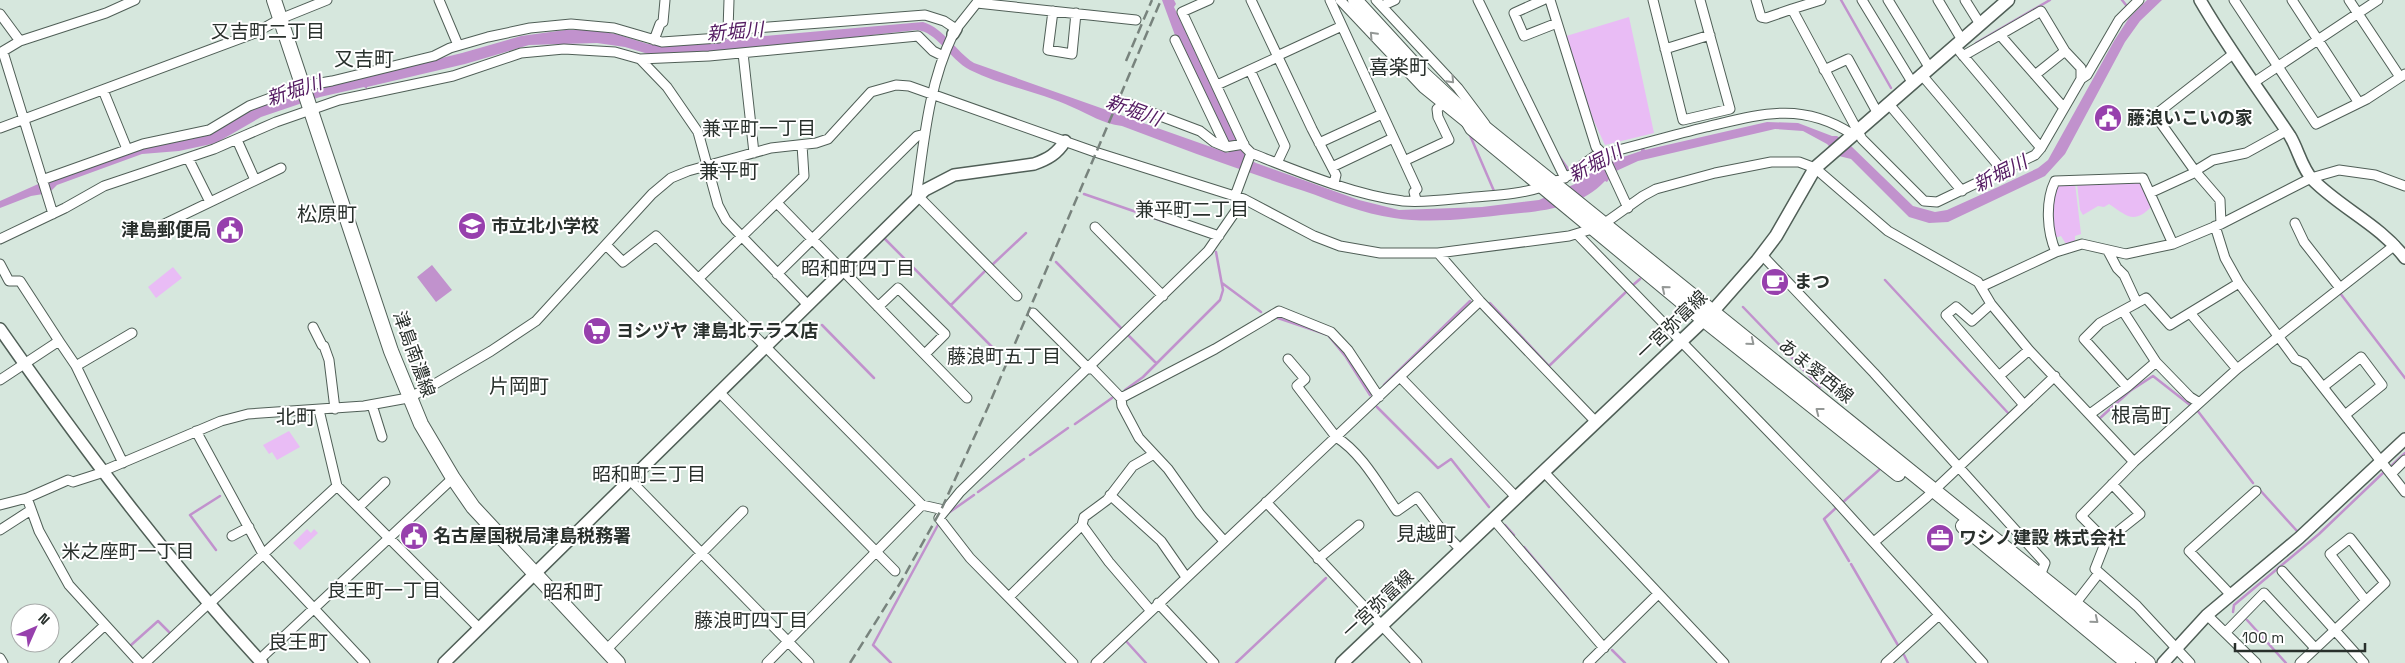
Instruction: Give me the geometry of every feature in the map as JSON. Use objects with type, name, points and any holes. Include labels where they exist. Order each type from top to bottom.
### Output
[{"type":"main road","name":"津島南濃線","points":[[274,0],[408,398],[431,444],[473,507],[618,663]]},
{"type":"main road","name":"あま愛西線","points":[[1354,0],[1420,70],[1479,127],[1579,203],[1598,226]]},
{"type":"main road","name":"一宮弥富線","points":[[1342,663],[1708,315],[1762,255],[1815,168],[1877,112],[2008,0]]},
{"type":"main road","name":"あま愛西線","points":[[1553,184],[1566,207],[1598,226],[1930,494],[2128,663]]},
{"type":"main road","name":"あま愛西線","points":[[1930,494],[2040,576],[2148,663]]},
{"type":"street","points":[[53,214],[1,52],[20,41],[54,28],[106,13],[135,0]]},
{"type":"street","points":[[0,128],[255,33],[280,19],[327,0]]},
{"type":"street","points":[[439,0],[458,45]]},
{"type":"street","points":[[654,40],[660,24],[663,22],[665,0]]},
{"type":"street","points":[[728,30],[729,0]]},
{"type":"street","points":[[1209,0],[1182,12],[1242,145],[1251,155],[1375,195],[1404,201],[1520,193],[1553,184],[1581,170],[1581,166],[1595,156],[1765,113],[1816,117],[1862,139],[1924,201],[1938,202],[2035,155],[2042,148],[2081,79],[2087,75],[2118,20],[2139,0]]},
{"type":"street","points":[[1251,0],[1336,175],[1334,183]]},
{"type":"street","points":[[1330,0],[1417,190],[1414,192],[1416,200]]},
{"type":"street","points":[[1340,0],[1422,88],[1479,127]]},
{"type":"street","points":[[1379,3],[1395,0]]},
{"type":"street","points":[[1478,0],[1553,184]]},
{"type":"street","points":[[1544,0],[1514,14],[1524,36],[1557,23]]},
{"type":"street","points":[[1550,0],[1596,147],[1603,154],[1628,208]]},
{"type":"street","points":[[1652,0],[1683,120],[1730,109],[1700,0]]},
{"type":"street","points":[[1756,0],[1761,17],[1766,18],[1815,1]]},
{"type":"street","points":[[1862,0],[1921,74],[2003,171]]},
{"type":"street","points":[[1888,0],[1921,74]]},
{"type":"street","points":[[1938,0],[1963,56],[2042,148]]},
{"type":"street","points":[[1965,0],[1980,24]]},
{"type":"street","points":[[2200,0],[2286,131],[2311,178],[2395,245],[2405,258]]},
{"type":"street","points":[[2234,0],[2316,124],[2359,103],[2402,76],[2349,0]]},
{"type":"street","points":[[2292,0],[2359,103]]},
{"type":"street","points":[[2253,83],[2378,0]]},
{"type":"street","points":[[917,197],[931,94],[944,54],[954,31],[978,2],[1136,20]]},
{"type":"street","points":[[1379,3],[1458,88],[1479,127]]},
{"type":"street","points":[[1792,9],[1824,70],[1852,134]]},
{"type":"street","points":[[1053,11],[1048,50],[1072,54],[1076,13]]},
{"type":"street","points":[[1963,56],[2041,11],[2065,51],[2081,68],[2081,79]]},
{"type":"street","points":[[0,14],[20,41]]},
{"type":"street","points":[[42,180],[126,149],[209,130],[249,106],[304,88],[434,56],[458,45],[530,28],[571,24],[614,28],[662,42],[719,38],[728,30],[924,15],[944,21],[954,31]]},
{"type":"street","points":[[1216,85],[1356,18]]},
{"type":"street","points":[[1665,49],[1710,34]]},
{"type":"street","points":[[2000,34],[2064,108]]},
{"type":"street","points":[[0,239],[53,214],[104,186],[237,140],[310,108],[453,76],[521,53],[543,50],[594,50],[615,52],[640,59],[743,53],[918,36],[933,51],[944,54]]},
{"type":"street","points":[[1175,40],[1226,147]]},
{"type":"street","points":[[2035,75],[2065,51]]},
{"type":"street","points":[[743,53],[754,153]]},
{"type":"street","points":[[2234,54],[2155,115],[2195,171],[2220,200],[2218,225],[2225,258],[2239,283],[2295,358],[2304,364],[2323,387],[2405,492]]},
{"type":"street","points":[[640,59],[667,87],[695,126],[718,205],[726,220],[740,237],[808,305]]},
{"type":"street","points":[[1824,70],[1848,60],[1877,112]]},
{"type":"street","points":[[1250,70],[1284,146],[1278,163]]},
{"type":"street","points":[[0,505],[27,498],[68,480],[73,482],[103,472],[196,431],[248,414],[335,409],[372,405],[408,398],[483,356],[536,321],[661,184],[688,170],[771,148],[828,139],[871,92],[880,88],[909,86],[1065,141],[1239,198],[1314,236],[1340,246],[1380,252],[1438,252],[1577,234],[1598,226],[1656,189],[1744,166],[1784,161],[1799,162],[1815,168],[1888,231],[1978,282],[1991,304],[2028,350],[2055,376],[2134,462]]},
{"type":"street","points":[[103,90],[126,149]]},
{"type":"street","points":[[1126,103],[1200,131],[1214,142],[1226,147],[1242,145]]},
{"type":"street","points":[[1888,103],[1962,191]]},
{"type":"street","points":[[1404,161],[1449,140],[1438,117],[1438,109],[1443,104]]},
{"type":"street","points":[[1319,143],[1382,114]]},
{"type":"street","points":[[2150,193],[2213,160],[2246,153],[2286,131]]},
{"type":"street","points":[[777,274],[917,136],[925,134]]},
{"type":"street","points":[[1332,167],[1393,138]]},
{"type":"street","points":[[237,140],[255,180]]},
{"type":"street","points":[[444,663],[917,197],[936,183],[954,175],[1034,164],[1047,160],[1059,151],[1065,141]]},
{"type":"street","points":[[699,278],[804,176],[802,144]]},
{"type":"street","points":[[1073,663],[970,558],[940,518],[944,510],[1208,251],[1219,236],[1239,198],[1243,177],[1251,155]]},
{"type":"street","points":[[188,158],[210,202]]},
{"type":"street","points":[[154,229],[280,168]]},
{"type":"street","points":[[1981,287],[2056,252],[2082,244],[2108,252],[2126,254],[2174,244],[2218,225],[2311,178],[2339,170],[2376,175],[2405,186]]},
{"type":"street","points":[[2056,252],[2050,238],[2049,192],[2055,182],[2143,178],[2174,244]]},
{"type":"street","points":[[917,197],[1017,296]]},
{"type":"street","points":[[776,203],[967,398]]},
{"type":"street","points":[[1147,211],[1219,236]]},
{"type":"street","points":[[2294,223],[2304,242],[2340,288]]},
{"type":"street","points":[[1095,227],[1163,296]]},
{"type":"street","points":[[1577,234],[1682,340],[1874,542],[1983,663]]},
{"type":"street","points":[[606,246],[622,262],[656,236],[922,505],[944,510]]},
{"type":"street","points":[[2106,541],[2081,516],[2112,484],[2236,368],[2395,245]]},
{"type":"street","points":[[1438,252],[1480,301],[1596,422]]},
{"type":"street","points":[[2108,252],[2117,268],[2124,275],[2137,303]]},
{"type":"street","points":[[1762,255],[1874,373],[2045,563],[2040,576]]},
{"type":"street","points":[[0,264],[9,281],[20,281],[76,366],[123,463]]},
{"type":"street","points":[[2127,387],[2084,339],[2100,323],[2146,298],[2170,325],[2239,283]]},
{"type":"street","points":[[878,307],[898,288],[945,334],[924,354]]},
{"type":"street","points":[[1096,663],[1480,301]]},
{"type":"street","points":[[1991,304],[1972,321],[1956,306],[1946,315],[2024,405]]},
{"type":"street","points":[[1121,398],[1215,349],[1279,311],[1331,332],[1348,350],[1379,397]]},
{"type":"street","points":[[2122,311],[2156,362],[2190,397],[2198,402]]},
{"type":"street","points":[[1033,313],[1121,398],[1122,406],[1139,438],[1224,541]]},
{"type":"street","points":[[2190,313],[2236,368]]},
{"type":"street","points":[[314,327],[324,346],[328,360],[335,409]]},
{"type":"street","points":[[0,329],[103,472],[208,605],[261,662],[314,608],[453,478]]},
{"type":"street","points":[[76,366],[132,333]]},
{"type":"street","points":[[0,380],[59,341]]},
{"type":"street","points":[[1999,376],[2028,350]]},
{"type":"street","points":[[2323,387],[2361,357],[2382,385],[2345,415]]},
{"type":"street","points":[[1288,359],[1305,379],[1297,386],[1336,437],[1345,442],[1360,459],[1397,511],[1417,497],[1441,529],[1461,550]]},
{"type":"street","points":[[2090,414],[2127,387],[2156,362]]},
{"type":"street","points":[[1874,542],[1930,494],[2055,376]]},
{"type":"street","points":[[1400,377],[1517,498]]},
{"type":"street","points":[[719,392],[895,571]]},
{"type":"street","points":[[372,405],[382,437]]},
{"type":"street","points":[[319,410],[338,486],[479,628]]},
{"type":"street","points":[[196,431],[264,554],[365,663]]},
{"type":"street","points":[[2162,663],[2207,615],[2299,538],[2383,463],[2405,439]]},
{"type":"street","points":[[1009,596],[1082,526],[1084,518],[1110,495],[1133,466],[1154,454]]},
{"type":"street","points":[[2391,472],[2405,460]]},
{"type":"street","points":[[1544,472],[1724,663]]},
{"type":"street","points":[[630,480],[808,663]]},
{"type":"street","points":[[359,507],[385,482]]},
{"type":"street","points":[[2112,484],[2140,514],[2106,541],[2095,569],[2137,606],[2190,663]]},
{"type":"street","points":[[145,663],[338,486]]},
{"type":"street","points":[[2230,594],[2189,551],[2256,490]]},
{"type":"street","points":[[1110,495],[1161,541],[1186,577]]},
{"type":"street","points":[[27,498],[52,557],[70,585],[140,663]]},
{"type":"street","points":[[1266,502],[1417,663]]},
{"type":"street","points":[[767,663],[922,505]]},
{"type":"street","points":[[0,530],[31,510]]},
{"type":"street","points":[[606,650],[742,511]]},
{"type":"street","points":[[1494,520],[1604,648]]},
{"type":"street","points":[[1082,526],[1109,562],[1151,611]]},
{"type":"street","points":[[1318,559],[1359,526]]},
{"type":"street","points":[[232,536],[249,527]]},
{"type":"street","points":[[2300,663],[2315,648],[2336,629],[2366,601],[2385,583],[2350,538],[2330,554],[2366,601]]},
{"type":"street","points":[[2282,571],[2336,629],[2364,663]]},
{"type":"street","points":[[2075,604],[2099,573]]},
{"type":"street","points":[[2226,632],[2264,593],[2315,648]]},
{"type":"street","points":[[1588,663],[1658,594]]},
{"type":"street","points":[[1158,604],[1214,663]]},
{"type":"street","points":[[1886,663],[1939,615]]},
{"type":"street","points":[[2207,615],[2256,663]]},
{"type":"street","points":[[64,663],[105,625]]},
{"type":"street","points":[[0,658],[3,663]]},
{"type":"shaded area","points":[[1162,0],[1174,0],[1176,4],[1174,7],[1239,146],[1247,158],[1256,163],[1359,200],[1399,210],[1482,207],[1539,200],[1575,184],[1574,182],[1578,182],[1605,163],[1641,151],[1641,149],[1644,148],[1645,150],[1767,122],[1798,123],[1832,136],[1837,136],[1851,146],[1913,206],[1935,212],[1947,210],[1998,187],[2038,168],[2048,160],[2114,41],[2129,18],[2147,0],[2162,0],[2140,21],[2125,42],[2065,154],[2045,176],[1948,222],[1929,223],[1909,217],[1851,159],[1839,156],[1827,144],[1803,131],[1775,129],[1638,161],[1614,172],[1607,182],[1605,181],[1585,197],[1549,209],[1453,220],[1408,220],[1371,214],[1235,168],[1122,126],[1102,121],[1047,97],[982,76],[963,65],[930,35],[916,30],[768,47],[655,56],[625,47],[597,43],[529,45],[465,64],[367,87],[367,89],[364,87],[320,97],[261,117],[216,143],[179,151],[142,154],[57,185],[49,193],[31,196],[0,208],[0,201],[45,181],[143,148],[209,134],[241,115],[267,104],[323,87],[462,53],[521,36],[565,30],[592,30],[616,34],[648,44],[662,45],[923,22],[938,30],[974,63],[1228,153],[1231,149],[1176,38]]},
{"type":"shaded area","points":[[1629,17],[1654,133],[1605,145],[1585,102],[1563,37]]},
{"type":"shaded area","points":[[2138,181],[2143,184],[2152,206],[2140,215],[2130,217],[2109,204],[2104,207],[2098,206],[2083,215],[2080,210],[2077,184]]},
{"type":"shaded area","points":[[2058,183],[2075,183],[2081,234],[2075,236],[2075,242],[2066,244],[2061,236],[2051,239],[2052,190]]},
{"type":"shaded area","points":[[432,265],[452,290],[436,302],[417,277]]},
{"type":"shaded area","points":[[173,267],[182,278],[156,298],[148,287]]},
{"type":"shaded area","points":[[289,431],[300,447],[277,460],[272,452],[269,454],[263,445]]},
{"type":"shaded area","points":[[307,529],[311,533],[314,529],[318,533],[300,550],[293,543]]},
{"type":"waterway","points":[[1841,0],[1891,88]]},
{"type":"waterway","points":[[1976,43],[2050,0]]},
{"type":"waterway","points":[[2122,0],[2126,5]]},
{"type":"waterway","points":[[1469,133],[1494,191]]},
{"type":"waterway","name":"新堀川","points":[[1558,155],[1568,169]]},
{"type":"waterway","points":[[1084,194],[1177,226]]},
{"type":"waterway","points":[[992,265],[1026,233]]},
{"type":"waterway","points":[[884,238],[1001,356]]},
{"type":"waterway","points":[[1125,390],[1143,377],[1220,300],[1223,290],[1216,252]]},
{"type":"waterway","points":[[1056,262],[1121,328]]},
{"type":"waterway","points":[[951,305],[986,270]]},
{"type":"waterway","points":[[1633,285],[1640,279]]},
{"type":"waterway","points":[[1885,280],[2009,414]]},
{"type":"waterway","points":[[1222,283],[1261,312]]},
{"type":"waterway","points":[[1490,303],[1549,366],[1628,290]]},
{"type":"waterway","points":[[2340,293],[2405,378]]},
{"type":"waterway","points":[[1384,385],[1470,301]]},
{"type":"waterway","points":[[1743,307],[1820,387]]},
{"type":"waterway","points":[[1278,318],[1328,335],[1346,357],[1370,395]]},
{"type":"waterway","points":[[822,325],[874,378]]},
{"type":"waterway","points":[[1129,336],[1156,363]]},
{"type":"waterway","points":[[2099,419],[2130,391],[2153,376],[2190,405]]},
{"type":"waterway","points":[[1075,424],[1112,398]]},
{"type":"waterway","points":[[1377,407],[1438,468],[1451,459],[1489,507]]},
{"type":"waterway","points":[[2197,410],[2253,483]]},
{"type":"waterway","points":[[1030,455],[1068,428]]},
{"type":"waterway","points":[[2389,468],[2405,453]]},
{"type":"waterway","points":[[978,492],[1024,459]]},
{"type":"waterway","points":[[1842,503],[1879,470]]},
{"type":"waterway","points":[[2233,612],[2234,605],[2319,534],[2385,471]]},
{"type":"waterway","points":[[2259,489],[2297,531]]},
{"type":"waterway","points":[[947,514],[974,495]]},
{"type":"waterway","points":[[216,550],[190,515],[220,496]]},
{"type":"waterway","points":[[1837,507],[1824,519],[1849,561]]},
{"type":"waterway","points":[[891,663],[873,645],[939,523]]},
{"type":"waterway","points":[[1505,525],[1514,535]]},
{"type":"waterway","points":[[1524,547],[1568,599]]},
{"type":"waterway","points":[[1851,564],[1899,647]]},
{"type":"waterway","points":[[1236,663],[1326,578]]},
{"type":"waterway","points":[[2247,620],[2286,663]]},
{"type":"waterway","points":[[130,646],[158,621],[171,634]]},
{"type":"waterway","points":[[1126,641],[1146,663]]},
{"type":"waterway","points":[[1612,650],[1625,663]]},
{"type":"waterway","points":[[1904,655],[1908,663]]},
{"type":"railway","points":[[1126,61],[1152,0]]},
{"type":"railway","points":[[850,663],[902,580],[941,510],[988,407],[1161,0]]},
{"type":"place","name":"藤浪いこいの家","points":[[2108,118]]},
{"type":"place","name":"市立北小学校","points":[[472,226]]},
{"type":"place","name":"津島郵便局","points":[[230,230]]},
{"type":"place","name":"まつ","points":[[1775,282]]},
{"type":"place","name":"ヨシヅヤ 津島北テラス店","points":[[597,331]]},
{"type":"place","name":"名古屋国税局津島税務署","points":[[414,536]]},
{"type":"place","name":"ワシノ建設 株式会社","points":[[1940,538]]},
{"type":"district","name":"又吉町二丁目","points":[[268,31]]},
{"type":"district","name":"又吉町","points":[[364,59]]},
{"type":"district","name":"喜楽町","points":[[1399,67]]},
{"type":"district","name":"兼平町一丁目","points":[[759,128]]},
{"type":"district","name":"兼平町","points":[[729,171]]},
{"type":"district","name":"兼平町二丁目","points":[[1192,209]]},
{"type":"district","name":"松原町","points":[[327,214]]},
{"type":"district","name":"昭和町四丁目","points":[[858,268]]},
{"type":"district","name":"藤浪町五丁目","points":[[1004,356]]},
{"type":"district","name":"片岡町","points":[[519,386]]},
{"type":"district","name":"根高町","points":[[2141,415]]},
{"type":"district","name":"北町","points":[[296,417]]},
{"type":"district","name":"昭和町三丁目","points":[[649,474]]},
{"type":"district","name":"見越町","points":[[1426,534]]},
{"type":"district","name":"米之座町一丁目","points":[[128,551]]},
{"type":"district","name":"良王町一丁目","points":[[384,590]]},
{"type":"district","name":"昭和町","points":[[573,592]]},
{"type":"district","name":"藤浪町四丁目","points":[[751,620]]},
{"type":"district","name":"良王町","points":[[298,642]]}]
